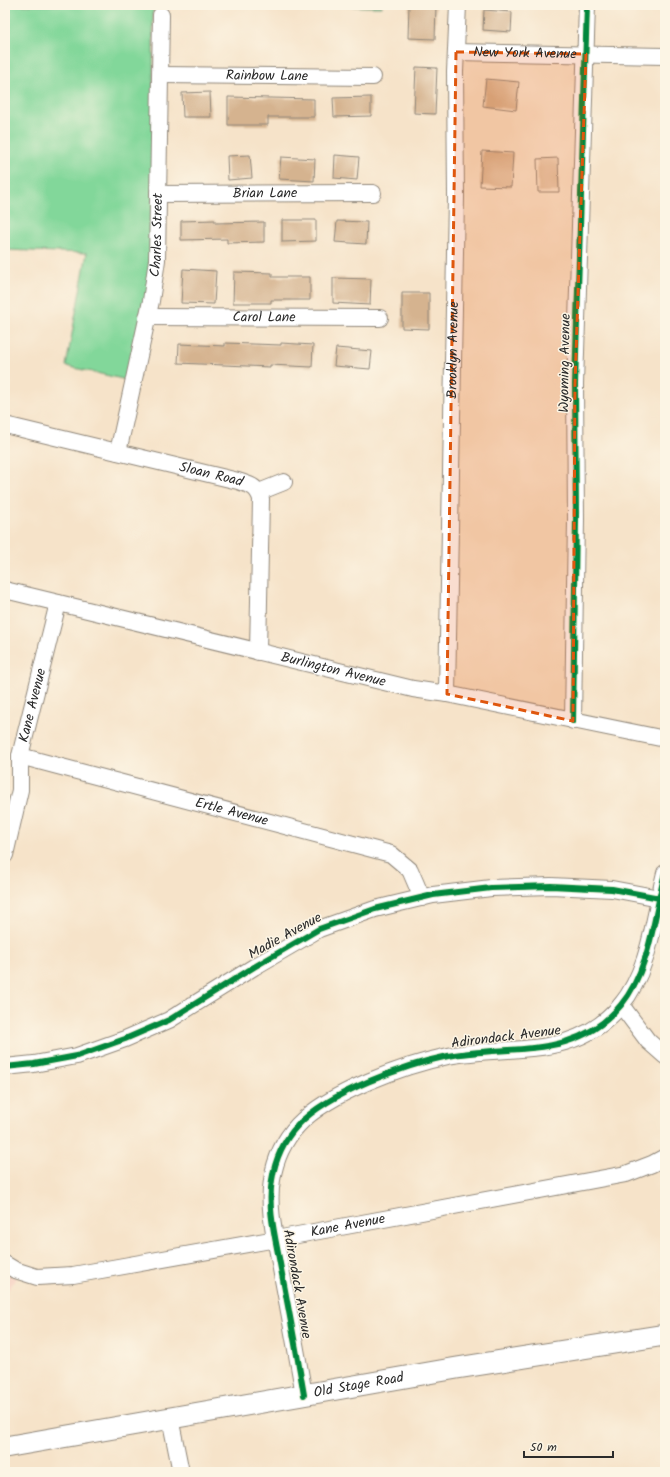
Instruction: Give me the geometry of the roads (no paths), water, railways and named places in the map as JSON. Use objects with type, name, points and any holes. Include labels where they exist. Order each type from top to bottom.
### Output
[{"type":"main road","name":"Old Stage Road","points":[[5,1447],[458,1368],[665,1335]]},
{"type":"street","name":"Brooklyn Avenue","points":[[447,694],[456,197],[455,77],[458,5]]},
{"type":"street","name":"Wyoming Avenue","points":[[573,721],[576,519],[576,384],[587,5]]},
{"type":"street","name":"Charles Street","points":[[118,452],[147,317],[157,260],[161,15]]},
{"type":"street","name":"New York Avenue","points":[[456,52],[665,56]]},
{"type":"street","name":"Rainbow Lane","points":[[161,75],[373,77]]},
{"type":"street","name":"Brian Lane","points":[[158,194],[373,193]]},
{"type":"street","name":"Carol Lane","points":[[147,317],[380,318]]},
{"type":"street","name":"Sloan Road","points":[[5,425],[238,481],[252,486],[259,492],[261,499],[258,652]]},
{"type":"street","points":[[259,492],[284,482]]},
{"type":"street","name":"Burlington Avenue","points":[[5,590],[413,689],[447,694],[665,739]]},
{"type":"street","name":"Kane Avenue","points":[[5,855],[20,790],[20,756],[58,603]]},
{"type":"street","name":"Ertle Avenue","points":[[20,756],[391,854],[410,870],[422,898]]},
{"type":"street","name":"Adirondack Avenue","points":[[304,1395],[276,1239],[270,1192],[276,1160],[292,1132],[315,1110],[335,1098],[371,1080],[409,1066],[448,1056],[488,1050],[545,1047],[570,1041],[593,1029],[621,1005],[629,994],[641,971],[662,898],[665,873]]},
{"type":"street","name":"Madie Avenue","points":[[5,1067],[34,1064],[77,1056],[124,1039],[169,1020],[254,967],[319,929],[375,909],[422,898],[492,888],[551,886],[612,889],[662,898]]},
{"type":"street","points":[[621,1005],[648,1041],[665,1056]]},
{"type":"street","name":"Kane Avenue","points":[[5,1264],[15,1270],[37,1277],[73,1275],[626,1174],[652,1164],[665,1157]]},
{"type":"street","points":[[170,1418],[181,1472]]}]
